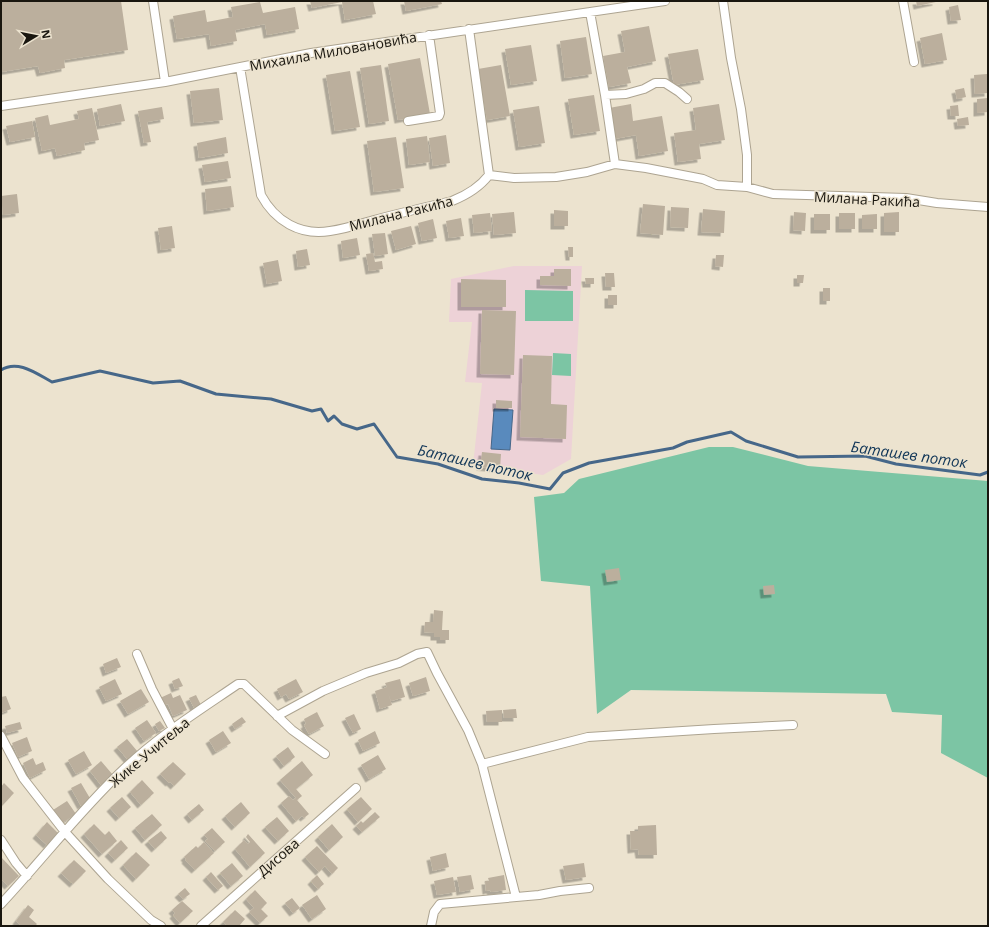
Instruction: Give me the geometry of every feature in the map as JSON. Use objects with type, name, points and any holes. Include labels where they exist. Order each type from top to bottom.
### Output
[{"type":"street","points":[[153,1],[165,82]]},
{"type":"street","name":"Михаила Миловановића","points":[[1,106],[165,82],[311,53],[665,1]]},
{"type":"street","points":[[723,1],[747,155],[747,187]]},
{"type":"street","points":[[903,1],[914,62]]},
{"type":"street","points":[[590,12],[605,95],[615,164]]},
{"type":"street","points":[[469,29],[489,175]]},
{"type":"street","points":[[408,121],[439,116],[440,113],[429,35]]},
{"type":"street","name":"Милана Ракића","points":[[240,67],[261,195],[274,214],[292,226],[312,232],[329,232],[452,201],[470,193],[489,175],[514,178],[556,177],[587,172],[615,164],[646,168],[703,179],[717,185],[747,187],[774,194],[906,198],[937,203],[988,208]]},
{"type":"street","points":[[605,95],[626,94],[644,89],[655,83],[665,83],[687,99]]},
{"type":"street","points":[[277,716],[323,691],[366,673],[399,663],[417,654],[427,652],[468,730],[482,764],[516,897]]},
{"type":"street","points":[[136,654],[173,729]]},
{"type":"street","name":"Жике Учитеља","points":[[1,904],[93,801],[126,767],[173,729],[238,684],[244,684],[292,730],[325,754]]},
{"type":"street","points":[[482,764],[588,737],[714,728],[793,725]]},
{"type":"street","points":[[1,736],[23,778],[66,832],[108,878],[151,920],[161,926]]},
{"type":"street","name":"Дисова","points":[[200,926],[356,788]]},
{"type":"street","points":[[1,840],[16,863],[27,876]]},
{"type":"street","points":[[431,926],[434,912],[440,904],[589,888]]},
{"type":"shaded area","points":[[514,266],[582,266],[571,459],[543,475],[473,465],[482,383],[465,382],[472,322],[449,322],[451,279]]},
{"type":"green space","points":[[525,290],[573,291],[573,321],[525,321]]},
{"type":"green space","points":[[553,353],[571,354],[571,376],[552,375]]},
{"type":"green space","points":[[709,447],[733,447],[808,466],[988,481],[988,778],[941,753],[942,715],[892,712],[886,694],[631,690],[597,714],[590,586],[541,581],[534,497],[564,493],[579,479]]},
{"type":"water","points":[[494,409],[513,410],[510,450],[491,449]]},
{"type":"building","points":[[1,1],[121,1],[128,50],[64,60],[65,68],[40,73],[38,66],[1,72]]},
{"type":"building","points":[[310,1],[373,1],[376,14],[345,20],[342,2],[312,8]]},
{"type":"building","points":[[404,1],[441,1],[442,4],[406,11]]},
{"type":"building","points":[[916,1],[936,1],[936,2],[917,6]]},
{"type":"building","points":[[260,2],[263,13],[295,7],[299,29],[267,35],[265,24],[235,30],[237,41],[211,46],[209,34],[177,39],[173,16],[205,10],[207,22],[233,17],[231,7]]},
{"type":"building","points":[[958,5],[961,20],[951,21],[949,7]]},
{"type":"building","points":[[649,26],[656,61],[627,67],[631,83],[609,87],[603,56],[625,52],[621,31]]},
{"type":"building","points":[[942,33],[947,60],[925,64],[920,38]]},
{"type":"building","points":[[586,37],[592,74],[565,78],[560,41]]},
{"type":"building","points":[[531,45],[537,81],[511,85],[505,49]]},
{"type":"building","points":[[698,49],[704,80],[674,85],[668,54]]},
{"type":"building","points":[[420,58],[430,114],[398,120],[388,64]]},
{"type":"building","points":[[381,65],[389,121],[369,124],[360,68]]},
{"type":"building","points":[[501,65],[510,116],[487,120],[478,69]]},
{"type":"building","points":[[350,71],[360,127],[335,131],[326,75]]},
{"type":"building","points":[[987,74],[988,93],[975,94],[974,75]]},
{"type":"building","points":[[219,88],[223,120],[194,123],[190,91]]},
{"type":"building","points":[[964,88],[966,97],[957,99],[955,90]]},
{"type":"building","points":[[594,95],[600,131],[574,135],[568,99]]},
{"type":"building","points":[[988,98],[988,112],[977,113],[977,99]]},
{"type":"building","points":[[121,104],[125,121],[100,126],[97,109]]},
{"type":"building","points":[[631,104],[633,121],[662,116],[668,151],[639,156],[636,135],[614,139],[609,108]]},
{"type":"building","points":[[719,104],[725,140],[699,144],[701,159],[678,162],[674,133],[696,130],[693,108]]},
{"type":"building","points":[[958,105],[959,116],[951,116],[950,106]]},
{"type":"building","points":[[539,106],[545,143],[519,147],[513,110]]},
{"type":"building","points":[[162,107],[164,119],[147,122],[151,142],[144,143],[138,111]]},
{"type":"building","points":[[92,108],[99,140],[84,143],[85,150],[57,156],[55,148],[42,151],[35,118],[48,115],[50,125],[79,119],[77,111]]},
{"type":"building","points":[[968,117],[969,125],[958,126],[957,119]]},
{"type":"building","points":[[32,121],[35,137],[10,142],[6,126]]},
{"type":"building","points":[[446,135],[450,163],[433,166],[429,138]]},
{"type":"building","points":[[427,136],[430,162],[409,165],[406,139]]},
{"type":"building","points":[[226,137],[228,153],[199,158],[197,143]]},
{"type":"building","points":[[396,137],[404,188],[374,192],[367,141]]},
{"type":"building","points":[[228,161],[231,178],[205,182],[202,165]]},
{"type":"building","points":[[231,186],[234,207],[207,211],[205,189]]},
{"type":"building","points":[[17,194],[19,213],[3,215],[1,196]]},
{"type":"building","points":[[643,204],[665,206],[663,235],[640,233]]},
{"type":"building","points":[[671,207],[689,208],[688,228],[670,227]]},
{"type":"building","points":[[703,209],[725,211],[724,233],[701,232]]},
{"type":"building","points":[[554,210],[568,211],[568,226],[554,226]]},
{"type":"building","points":[[514,212],[516,233],[494,235],[492,214]]},
{"type":"building","points":[[794,212],[806,213],[805,231],[793,230]]},
{"type":"building","points":[[899,212],[899,232],[884,232],[884,213]]},
{"type":"building","points":[[490,213],[492,231],[474,233],[472,215]]},
{"type":"building","points":[[839,213],[855,213],[855,229],[839,229]]},
{"type":"building","points":[[814,214],[830,214],[830,230],[814,230]]},
{"type":"building","points":[[877,214],[877,229],[862,229],[862,215]]},
{"type":"building","points":[[461,218],[464,236],[449,238],[446,221]]},
{"type":"building","points":[[433,219],[437,238],[422,241],[418,223]]},
{"type":"building","points":[[172,226],[175,248],[161,250],[158,228]]},
{"type":"building","points":[[411,226],[416,244],[396,250],[391,231]]},
{"type":"building","points":[[385,233],[388,254],[375,256],[372,234]]},
{"type":"building","points":[[357,238],[360,255],[343,258],[341,241]]},
{"type":"building","points":[[568,247],[573,247],[573,257],[569,257]]},
{"type":"building","points":[[307,249],[310,265],[298,267],[296,251]]},
{"type":"building","points":[[373,253],[375,262],[382,261],[383,269],[369,271],[366,254]]},
{"type":"building","points":[[716,255],[724,255],[723,267],[715,266]]},
{"type":"building","points":[[278,260],[282,281],[267,284],[263,263]]},
{"type":"building","points":[[554,269],[571,269],[571,286],[540,285],[540,276],[554,276]]},
{"type":"building","points":[[605,273],[614,273],[615,287],[606,287]]},
{"type":"building","points":[[797,275],[804,275],[803,283],[797,283]]},
{"type":"building","points":[[585,278],[594,278],[594,284],[586,284]]},
{"type":"building","points":[[461,279],[506,280],[506,307],[461,307]]},
{"type":"building","points":[[823,288],[830,288],[830,301],[823,301]]},
{"type":"building","points":[[608,295],[617,295],[617,305],[608,305]]},
{"type":"building","points":[[482,310],[516,311],[514,375],[480,374]]},
{"type":"building","points":[[523,355],[552,356],[551,404],[567,405],[566,439],[520,437]]},
{"type":"building","points":[[496,400],[512,401],[512,408],[496,408]]},
{"type":"building","points":[[482,452],[501,454],[500,469],[480,467]]},
{"type":"building","points":[[619,568],[621,580],[607,582],[605,570]]},
{"type":"building","points":[[774,585],[775,594],[764,595],[763,586]]},
{"type":"building","points":[[434,610],[443,611],[442,630],[449,630],[449,640],[440,640],[440,637],[434,637],[434,633],[424,632],[425,622],[433,622]]},
{"type":"building","points":[[117,658],[121,667],[106,673],[103,664]]},
{"type":"building","points":[[426,677],[430,691],[413,696],[409,683]]},
{"type":"building","points":[[179,678],[183,686],[175,689],[172,681]]},
{"type":"building","points":[[115,679],[122,694],[106,701],[99,687]]},
{"type":"building","points":[[296,679],[303,692],[289,699],[286,694],[281,697],[277,689]]},
{"type":"building","points":[[400,679],[405,697],[391,701],[388,693],[392,705],[380,709],[375,691],[387,687],[385,683]]},
{"type":"building","points":[[141,689],[149,702],[128,714],[120,701]]},
{"type":"building","points":[[171,693],[173,698],[180,695],[187,710],[173,716],[168,704],[163,706],[160,698]]},
{"type":"building","points":[[196,695],[201,705],[194,708],[189,698]]},
{"type":"building","points":[[6,696],[11,709],[1,713],[1,697]]},
{"type":"building","points":[[516,709],[517,718],[504,718],[503,710]]},
{"type":"building","points":[[502,710],[502,722],[487,722],[486,711]]},
{"type":"building","points":[[317,712],[324,726],[309,734],[304,725],[306,724],[304,719]]},
{"type":"building","points":[[354,714],[361,729],[353,733],[345,718]]},
{"type":"building","points":[[242,717],[246,722],[235,729],[232,724]]},
{"type":"building","points":[[147,720],[156,733],[144,741],[135,728]]},
{"type":"building","points":[[160,721],[165,728],[159,731],[155,724]]},
{"type":"building","points":[[20,722],[22,729],[7,733],[5,726]]},
{"type":"building","points":[[223,731],[231,743],[216,752],[209,740]]},
{"type":"building","points":[[375,731],[380,743],[363,751],[358,740]]},
{"type":"building","points":[[27,737],[32,751],[18,757],[12,743]]},
{"type":"building","points":[[127,739],[138,752],[128,760],[117,747]]},
{"type":"building","points":[[288,747],[295,757],[284,766],[276,756]]},
{"type":"building","points":[[84,751],[92,765],[76,774],[68,760]]},
{"type":"building","points":[[378,755],[386,769],[369,779],[361,765]]},
{"type":"building","points":[[33,758],[36,765],[43,762],[46,770],[30,778],[23,763]]},
{"type":"building","points":[[101,761],[113,775],[101,785],[90,771]]},
{"type":"building","points":[[302,761],[313,775],[296,789],[302,796],[297,800],[309,814],[304,818],[302,816],[296,821],[281,803],[289,796],[293,800],[296,798],[280,780]]},
{"type":"building","points":[[173,762],[186,774],[174,786],[160,774]]},
{"type":"building","points":[[142,780],[154,793],[141,805],[130,792]]},
{"type":"building","points":[[4,783],[14,793],[1,807],[1,787]]},
{"type":"building","points":[[81,783],[91,800],[81,806],[71,788]]},
{"type":"building","points":[[122,797],[131,807],[119,818],[110,808]]},
{"type":"building","points":[[361,797],[372,809],[358,822],[347,809]]},
{"type":"building","points":[[67,801],[76,814],[62,823],[53,810]]},
{"type":"building","points":[[241,802],[250,813],[235,827],[225,816]]},
{"type":"building","points":[[199,804],[204,810],[192,820],[187,814]]},
{"type":"building","points":[[375,812],[380,817],[362,832],[356,826],[361,821],[363,823]]},
{"type":"building","points":[[152,814],[162,825],[145,840],[135,828]]},
{"type":"building","points":[[277,817],[289,831],[278,841],[265,827]]},
{"type":"building","points":[[47,822],[58,833],[47,845],[36,835]]},
{"type":"building","points":[[94,824],[105,835],[109,831],[117,841],[102,854],[84,834]]},
{"type":"building","points":[[332,824],[343,837],[329,850],[318,837]]},
{"type":"building","points":[[656,825],[657,855],[639,855],[638,849],[631,850],[630,831],[638,831],[638,826]]},
{"type":"building","points":[[212,828],[225,842],[215,851],[205,841],[208,839],[204,835]]},
{"type":"building","points":[[161,831],[167,838],[155,849],[148,841]]},
{"type":"building","points":[[248,834],[265,853],[250,867],[235,849],[244,840],[248,844],[250,842],[246,837]]},
{"type":"building","points":[[121,840],[128,848],[115,860],[108,853]]},
{"type":"building","points":[[204,842],[214,853],[195,870],[184,857],[196,846],[198,848]]},
{"type":"building","points":[[317,846],[338,868],[332,874],[325,866],[319,872],[305,857]]},
{"type":"building","points":[[136,852],[150,865],[136,879],[123,865]]},
{"type":"building","points":[[446,853],[449,867],[433,871],[430,857]]},
{"type":"building","points":[[1,857],[19,876],[8,886],[1,879]]},
{"type":"building","points":[[74,860],[86,871],[73,884],[61,873]]},
{"type":"building","points":[[232,863],[243,876],[231,886],[220,873]]},
{"type":"building","points":[[584,863],[586,877],[566,880],[563,866]]},
{"type":"building","points":[[211,872],[223,886],[218,890],[206,877]]},
{"type":"building","points":[[317,875],[324,884],[318,889],[311,881]]},
{"type":"building","points":[[471,875],[474,889],[460,892],[457,877]]},
{"type":"building","points":[[504,875],[506,890],[491,892],[490,890],[486,891],[485,881],[489,881],[488,878]]},
{"type":"building","points":[[453,877],[456,892],[437,895],[434,881]]},
{"type":"building","points":[[185,888],[190,894],[183,899],[178,894]]},
{"type":"building","points":[[255,890],[267,903],[261,909],[268,916],[260,923],[249,912],[254,908],[246,899]]},
{"type":"building","points":[[317,895],[326,909],[312,919],[302,905]]},
{"type":"building","points":[[292,898],[300,908],[293,913],[285,903]]},
{"type":"building","points":[[182,901],[193,911],[180,923],[173,915],[175,913],[172,910]]},
{"type":"building","points":[[28,905],[34,910],[29,917],[37,924],[35,926],[21,926],[16,921]]},
{"type":"building","points":[[235,910],[245,919],[239,926],[227,926],[223,922]]},
{"type":"waterway","name":"Баташев поток","points":[[1,370],[7,367],[21,367],[52,382],[100,371],[153,383],[180,381],[216,394],[271,399],[312,411],[321,409],[328,421],[334,416],[342,424],[357,429],[374,424],[397,457],[438,464],[482,479],[519,483],[550,489],[563,473],[589,463],[673,448],[687,442],[731,432],[746,441],[798,457],[865,456],[896,464],[980,475],[988,472]]}]
